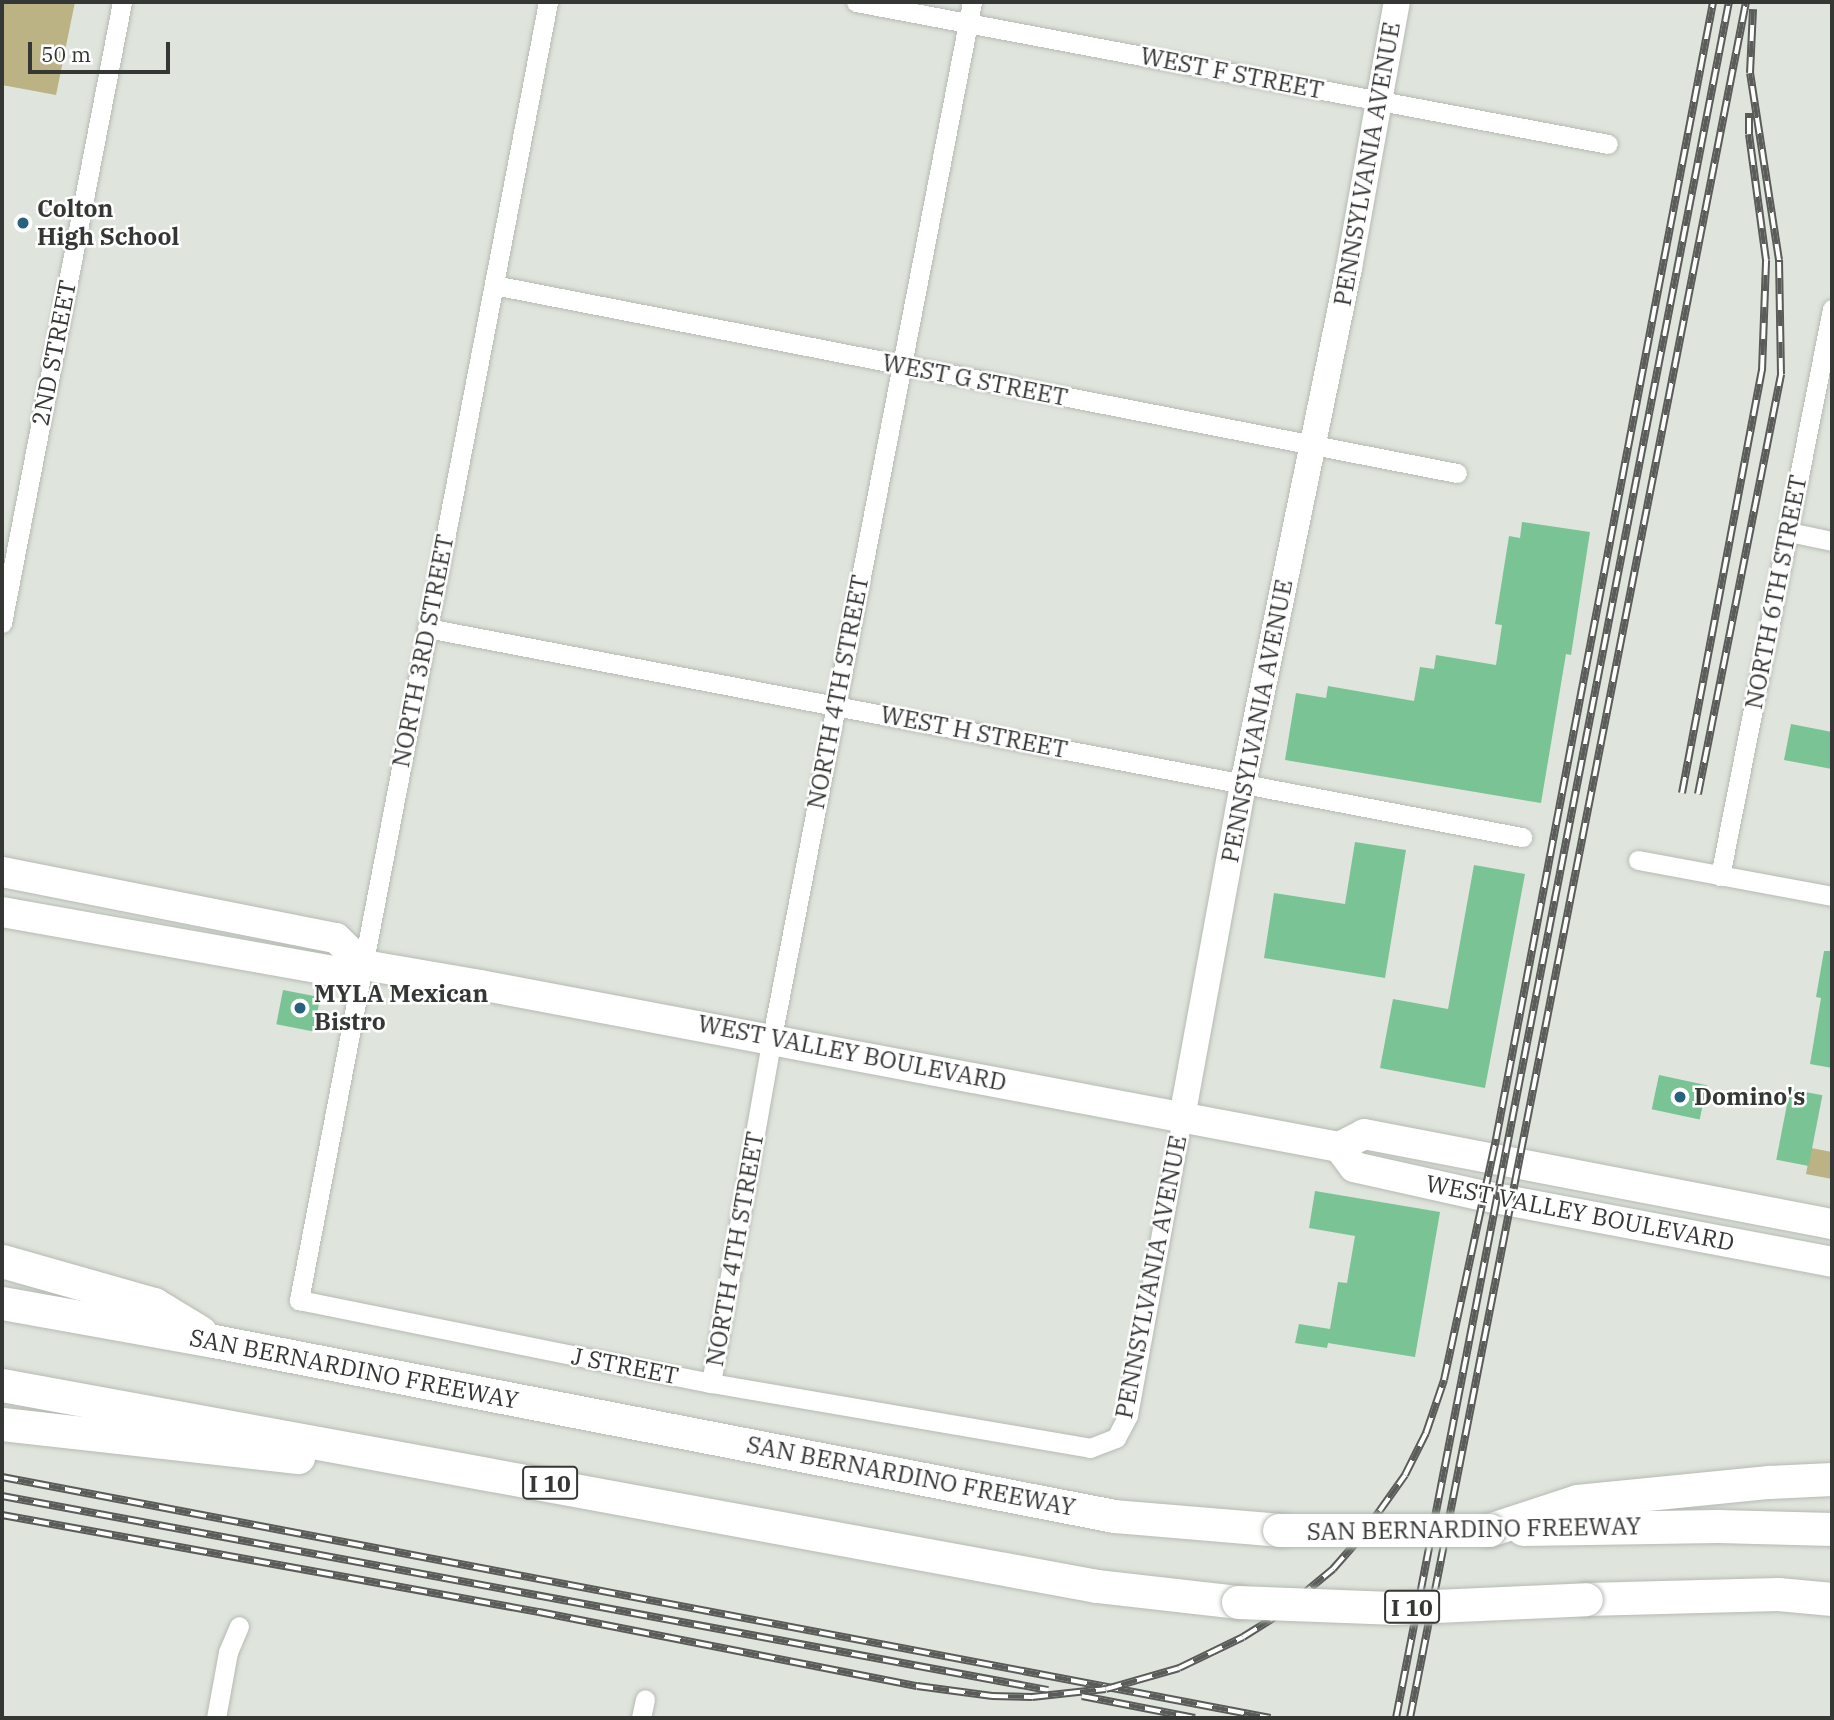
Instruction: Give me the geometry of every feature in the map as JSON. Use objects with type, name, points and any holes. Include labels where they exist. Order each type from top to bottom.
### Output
[{"type":"highway","points":[[2,1261],[154,1304],[214,1341]]},
{"type":"highway","name":"SAN BERNARDINO FREEWAY","points":[[2,1303],[214,1341],[1114,1516],[1279,1530],[1489,1530],[1577,1515],[1718,1526],[1832,1529]]},
{"type":"highway","name":"I 10","points":[[2,1385],[568,1486],[1097,1586],[1238,1602],[1391,1608],[1778,1594],[1832,1600]]},
{"type":"highway","points":[[2,1424],[568,1486]]},
{"type":"highway","points":[[1577,1515],[1769,1482],[1832,1479]]},
{"type":"main road","points":[[2,872],[336,938],[364,965]]},
{"type":"main road","name":"WEST VALLEY BOULEVARD","points":[[2,912],[338,972],[364,965],[772,1037],[1339,1146],[1364,1134],[1832,1224]]},
{"type":"main road","name":"WEST VALLEY BOULEVARD","points":[[1339,1146],[1354,1167],[1484,1196],[1832,1262]]},
{"type":"main road","points":[[1640,1226],[1643,1211],[1657,1205],[1720,1215],[1748,1208]]},
{"type":"street","name":"2ND STREET","points":[[2,622],[122,2]]},
{"type":"street","name":"NORTH 3RD STREET","points":[[299,1300],[548,2]]},
{"type":"street","name":"WEST F STREET","points":[[856,2],[1608,144]]},
{"type":"street","name":"NORTH 4TH STREET","points":[[711,1383],[772,1037],[972,2]]},
{"type":"street","name":"PENNSYLVANIA AVENUE","points":[[1116,1438],[1128,1415],[1243,784],[1314,447],[1396,2]]},
{"type":"street","name":"WEST G STREET","points":[[494,285],[1457,474]]},
{"type":"street","name":"NORTH 6TH STREET","points":[[1720,876],[1832,309]]},
{"type":"street","points":[[1789,532],[1832,541]]},
{"type":"street","name":"WEST H STREET","points":[[427,628],[1521,837]]},
{"type":"street","points":[[1639,860],[1832,896]]},
{"type":"street","name":"J STREET","points":[[299,1300],[711,1383],[1090,1448],[1116,1438]]},
{"type":"street","points":[[216,1718],[228,1652],[239,1626]]},
{"type":"shaded area","points":[[2,2],[75,2],[56,95],[2,85]]},
{"type":"shaded area","points":[[1811,1148],[1832,1152],[1832,1179],[1806,1174]]},
{"type":"building","points":[[1522,522],[1590,532],[1571,655],[1566,654],[1541,803],[1285,760],[1296,693],[1326,698],[1328,686],[1414,701],[1420,667],[1434,669],[1436,655],[1496,665],[1502,625],[1495,624],[1509,536],[1520,538]]},
{"type":"building","points":[[1791,724],[1832,732],[1832,769],[1784,760]]},
{"type":"building","points":[[1355,842],[1406,850],[1385,978],[1264,958],[1274,893],[1345,904]]},
{"type":"building","points":[[1474,865],[1525,874],[1485,1088],[1380,1068],[1393,999],[1448,1009]]},
{"type":"building","points":[[1824,951],[1832,951],[1832,1068],[1810,1064],[1821,998],[1816,997]]},
{"type":"building","points":[[283,990],[320,997],[314,1032],[276,1024]]},
{"type":"building","name":"Domino's","points":[[1659,1075],[1707,1085],[1700,1119],[1652,1109]]},
{"type":"building","points":[[1790,1089],[1822,1095],[1809,1166],[1776,1160]]},
{"type":"building","points":[[1315,1191],[1440,1212],[1415,1357],[1328,1343],[1327,1348],[1295,1343],[1299,1324],[1330,1329],[1338,1282],[1347,1283],[1355,1236],[1309,1228]]},
{"type":"railway","points":[[2,1515],[539,1612],[917,1686],[992,1696],[1032,1697],[1106,1689],[1179,1668],[1243,1637],[1274,1618],[1333,1569],[1361,1537],[1405,1475],[1426,1433],[1444,1380],[1496,1139],[1713,2]]},
{"type":"railway","points":[[1396,1718],[1729,2]]},
{"type":"railway","points":[[1410,1718],[1746,2]]},
{"type":"railway","points":[[1698,794],[1781,374],[1779,260],[1750,73],[1753,9]]},
{"type":"railway","points":[[1682,793],[1762,371],[1766,260],[1749,134],[1749,113]]},
{"type":"railway","points":[[2,1477],[1270,1718]]},
{"type":"railway","points":[[2,1496],[1048,1690]]},
{"type":"railway","points":[[1082,1696],[1195,1718]]},
{"type":"place","name":"Colton High School","points":[[23,223]]},
{"type":"place","name":"MYLA Mexican Bistro","points":[[300,1008]]},
{"type":"place","name":"Domino's","points":[[1680,1097]]}]
